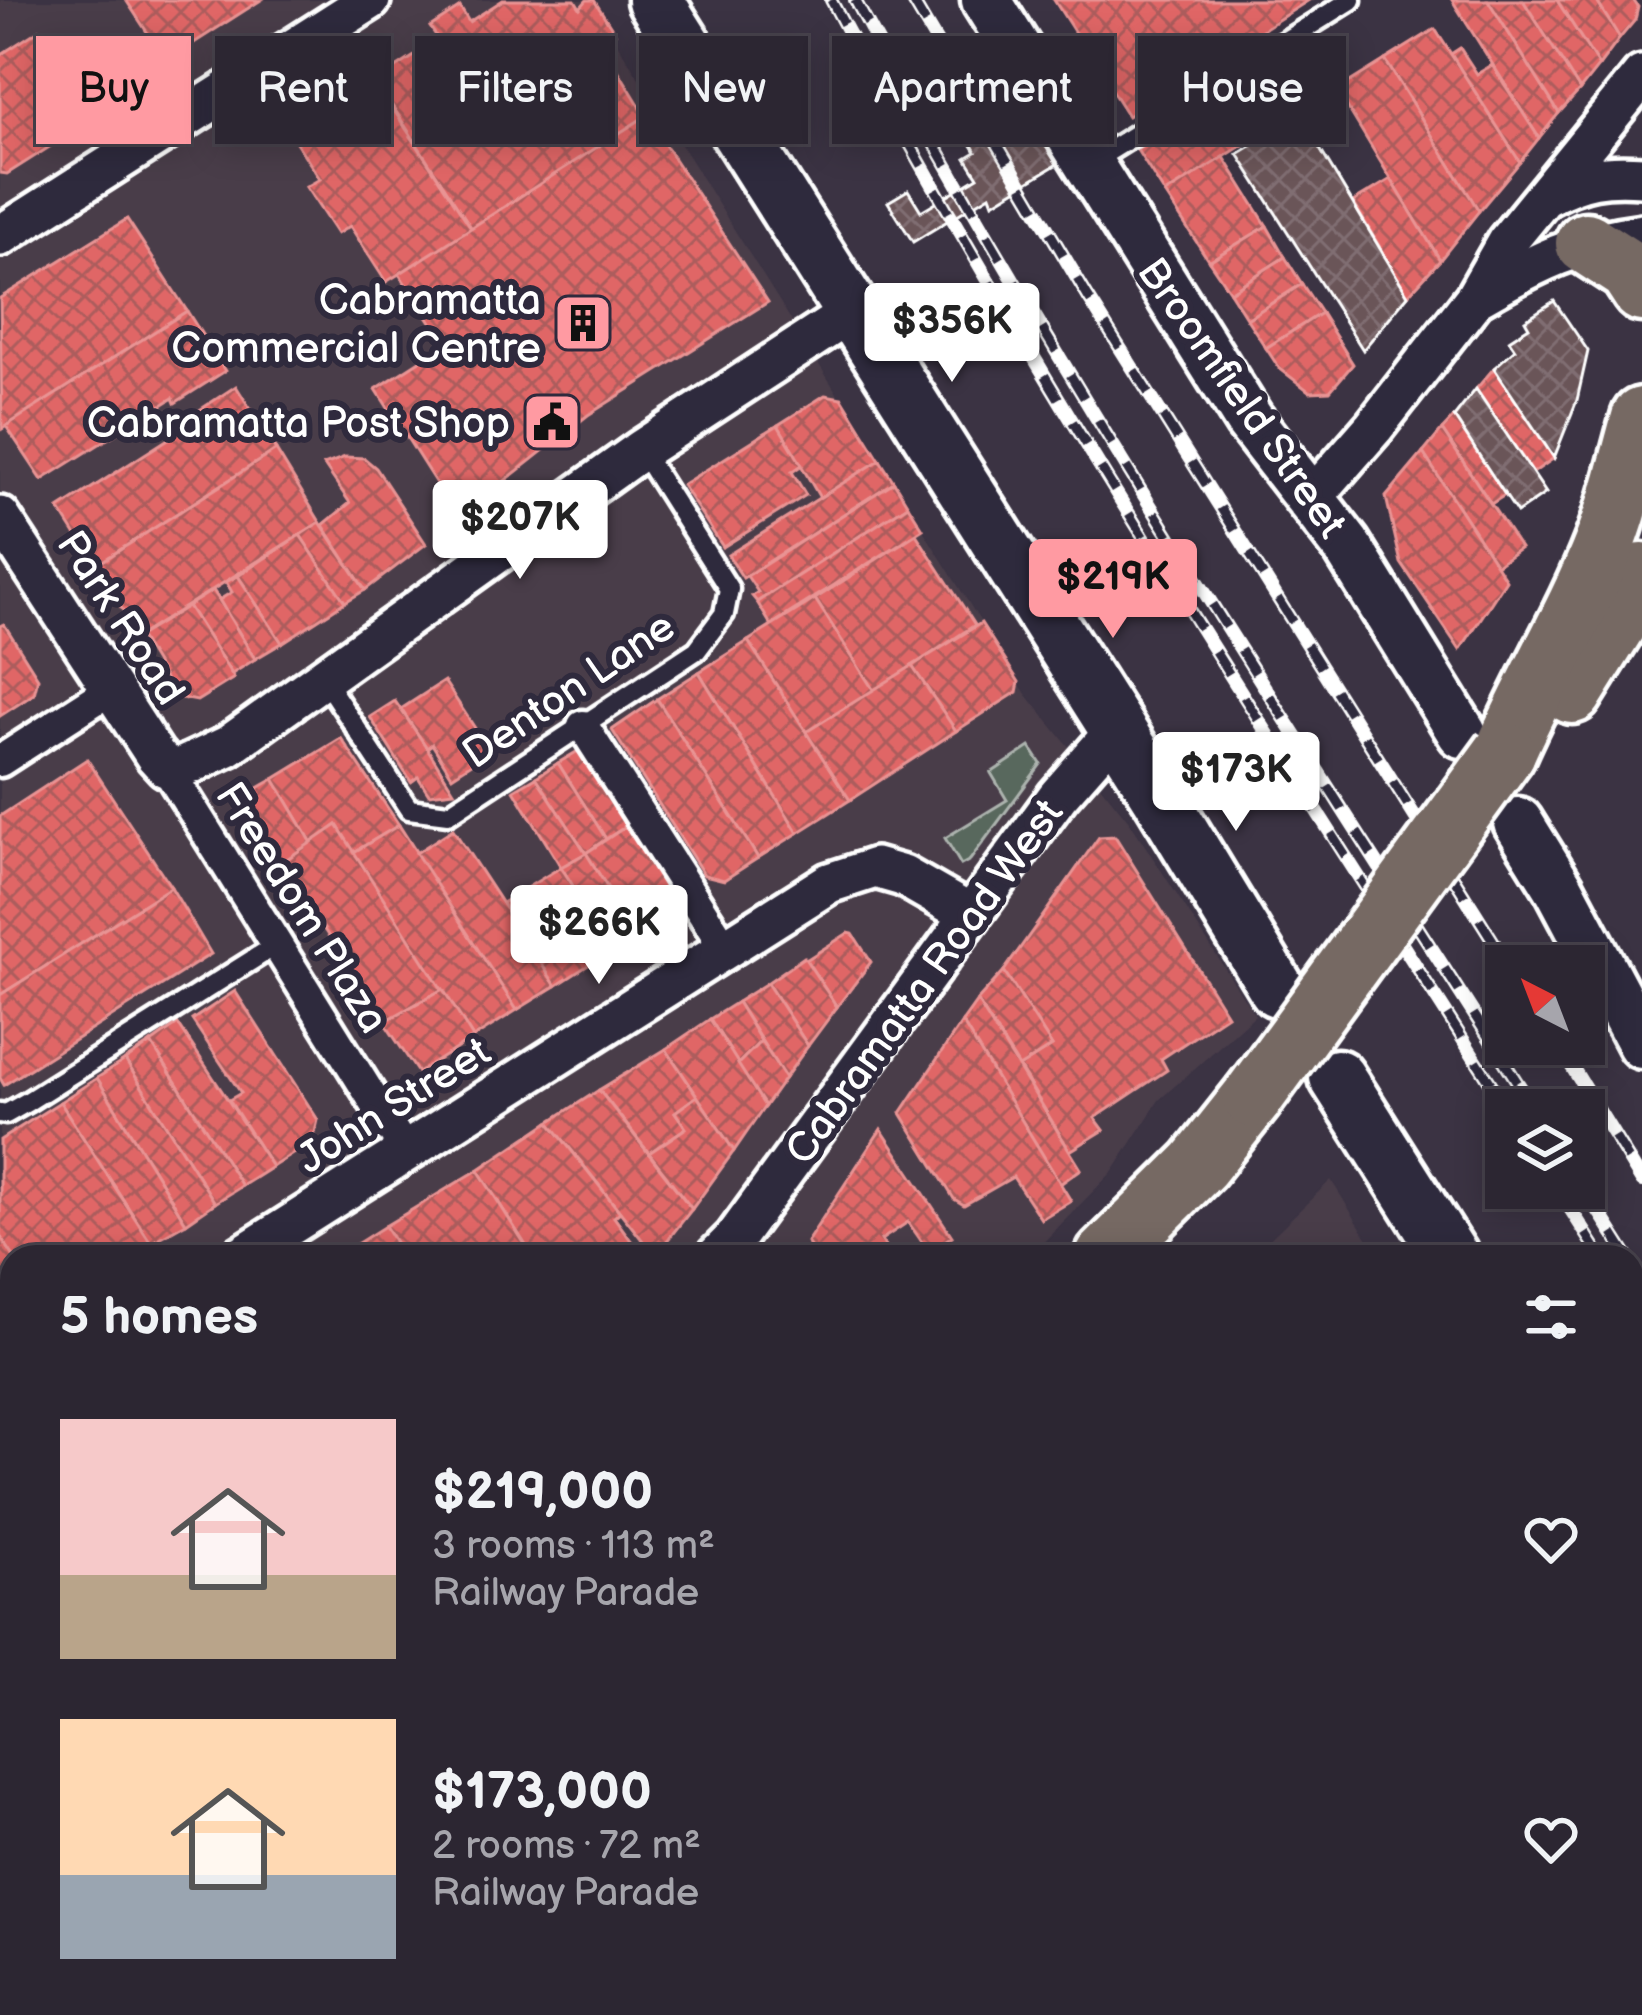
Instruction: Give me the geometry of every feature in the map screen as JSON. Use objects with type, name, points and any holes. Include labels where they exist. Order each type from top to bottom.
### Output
[{"type":"main road","points":[[655,0],[1277,989]]},
{"type":"main road","points":[[1614,238],[1642,291]]},
{"type":"main road","points":[[1550,692],[1572,618],[1606,539],[1642,418]]},
{"type":"main road","points":[[1118,1245],[1199,1165],[1253,1097],[1483,742],[1550,692],[1629,602],[1642,574]]},
{"type":"main road","points":[[1337,1077],[1442,1245]]},
{"type":"street","points":[[0,236],[370,0]]},
{"type":"street","name":"Broomfield Street","points":[[986,0],[1249,420],[1312,498],[1483,742]]},
{"type":"street","points":[[1312,498],[1475,298],[1507,242],[1642,76]]},
{"type":"street","points":[[1543,197],[1589,176],[1642,176]]},
{"type":"street","points":[[1475,298],[1539,260],[1614,238]]},
{"type":"street","points":[[166,767],[181,768],[228,746],[641,449],[852,312]]},
{"type":"street","name":"Park Road","points":[[0,517],[110,690],[166,767]]},
{"type":"street","points":[[0,760],[110,690]]},
{"type":"street","points":[[583,725],[727,950]]},
{"type":"street","name":"Cabramatta Road West","points":[[731,1245],[1066,785],[1116,730]]},
{"type":"street","name":"Freedom Plaza","points":[[166,767],[406,1152]]},
{"type":"street","points":[[1518,823],[1559,888],[1642,1044]]},
{"type":"street","name":"John Street","points":[[259,1245],[829,883],[875,868],[903,876],[971,915]]},
{"type":"lane","points":[[1090,163],[1352,0]]},
{"type":"lane","name":"Denton Lane","points":[[324,680],[409,809],[448,814],[697,650],[724,614],[729,589],[641,449]]},
{"type":"lane","points":[[0,1113],[27,1102],[276,945]]},
{"type":"shaded area","points":[[0,0],[590,0],[613,36],[415,36],[415,144],[615,144],[615,40],[639,78],[639,144],[680,144],[1026,694],[1129,821],[1255,1015],[1159,1100],[1114,1170],[1041,1245],[0,1245]]},
{"type":"shaded area","points":[[1331,1180],[1372,1245],[1263,1245]]},
{"type":"green space","points":[[1030,747],[1041,764],[970,860],[961,865],[945,838],[1007,800],[991,773]]},
{"type":"building: Shops","points":[[126,0],[261,0],[191,45],[191,36],[150,36]]},
{"type":"building: Shops","points":[[503,0],[575,0],[580,8],[594,0],[615,33],[436,36],[430,27],[460,7],[469,22]]},
{"type":"building: Shops","points":[[1054,0],[1309,0],[1253,36],[1138,36],[1138,110],[1128,116],[1114,94],[1114,36],[1077,36]]},
{"type":"building: Shops","points":[[1452,0],[1488,0],[1559,113],[1539,138]]},
{"type":"building: Shops","points":[[1488,0],[1523,0],[1580,90],[1559,113]]},
{"type":"building: Shops","points":[[1523,0],[1557,0],[1599,66],[1580,90]]},
{"type":"building: Shops","points":[[1557,0],[1596,0],[1620,38],[1599,66]]},
{"type":"building: Shops","points":[[1596,0],[1633,0],[1638,7],[1635,20],[1620,38]]},
{"type":"building: Shops","points":[[1435,29],[1520,162],[1479,211],[1385,60]]},
{"type":"building: Shops","points":[[39,30],[43,36],[36,36],[36,144],[54,144],[7,174],[0,173],[0,55]]},
{"type":"building: Shops","points":[[1460,48],[1477,74],[1492,65],[1539,138],[1520,162],[1451,54]]},
{"type":"building: Shops","points":[[415,56],[415,141],[391,104],[391,71]]},
{"type":"building: Shops","points":[[1385,60],[1479,211],[1440,260],[1346,105],[1346,84]]},
{"type":"building: Shops","points":[[615,65],[639,104],[639,121],[615,136]]},
{"type":"building: Shops","points":[[391,106],[472,229],[386,282],[350,226],[337,234],[306,187],[320,179],[297,144],[391,144]]},
{"type":"building: Shops","name":"Cabramatta Commercial Centre","points":[[639,120],[639,144],[664,144],[768,302],[588,415],[458,518],[376,389],[446,344],[399,274],[602,144],[615,144],[615,136]]},
{"type":"building: Shops","points":[[417,144],[603,144],[472,229]]},
{"type":"building: Shops","points":[[1147,144],[1245,144],[1165,194],[1137,150]]},
{"type":"building: Shops","points":[[1224,157],[1267,226],[1209,261],[1165,194]]},
{"type":"building: Shops","points":[[1391,179],[1440,260],[1408,295],[1353,202]]},
{"type":"building: Shops","points":[[127,219],[187,311],[2,429],[0,298]]},
{"type":"building: Shops","points":[[1267,226],[1285,257],[1230,292],[1209,261]]},
{"type":"building: Shops","points":[[1285,257],[1302,284],[1247,319],[1230,292]]},
{"type":"building: Shops","points":[[1302,284],[1321,313],[1266,348],[1247,319]]},
{"type":"building: Shops","points":[[187,311],[225,371],[42,480],[6,426]]},
{"type":"building: Shops","points":[[1321,313],[1353,364],[1330,391],[1310,392],[1279,368],[1266,348]]},
{"type":"building: Shops","points":[[1494,368],[1554,458],[1533,473],[1476,389]]},
{"type":"building: Shops","points":[[236,386],[276,450],[95,566],[59,509],[190,425],[186,419]]},
{"type":"building: Shops","points":[[825,395],[842,398],[880,460],[820,498],[778,425]]},
{"type":"building: Shops","points":[[1454,417],[1505,495],[1491,504],[1442,430]]},
{"type":"building: Shops","points":[[778,425],[802,465],[792,472],[806,495],[723,547],[682,485]]},
{"type":"building: Shops","points":[[1442,430],[1520,548],[1496,565],[1423,453]]},
{"type":"building: Shops","points":[[276,450],[320,522],[139,636],[95,566]]},
{"type":"building: Shops","points":[[1423,453],[1506,580],[1460,650],[1401,563],[1386,497]]},
{"type":"building: Shops","points":[[345,457],[364,458],[376,468],[426,544],[365,590],[323,525],[350,503],[324,465]]},
{"type":"building: Shops","points":[[880,460],[894,482],[743,578],[728,555]]},
{"type":"building: Shops","points":[[894,482],[908,505],[757,602],[752,596],[758,592],[747,576]]},
{"type":"building: Shops","points":[[908,505],[923,529],[771,625],[757,602]]},
{"type":"building: Shops","points":[[320,522],[365,590],[345,602],[300,535]]},
{"type":"building: Shops","points":[[916,534],[975,625],[874,691],[815,599]]},
{"type":"building: Shops","points":[[300,535],[345,602],[282,643],[238,576]]},
{"type":"building: Shops","points":[[238,576],[282,643],[255,659],[219,600],[232,592],[226,582]]},
{"type":"building: Shops","points":[[213,590],[255,659],[232,674],[188,606]]},
{"type":"building: Shops","points":[[815,599],[874,691],[806,732],[748,641]]},
{"type":"building: Shops","points":[[188,606],[234,678],[197,701],[176,697],[139,636]]},
{"type":"building: Shops","points":[[981,623],[1019,682],[1017,692],[956,731],[912,666]]},
{"type":"building: Shops","points":[[4,624],[38,678],[34,694],[0,716],[0,626]]},
{"type":"building: Shops","points":[[748,641],[850,800],[798,833],[699,672]]},
{"type":"building: Shops","points":[[912,666],[956,731],[850,800],[806,732]]},
{"type":"building: Shops","points":[[699,672],[798,833],[758,858],[657,699]]},
{"type":"building: Shops","points":[[444,681],[490,751],[452,776],[401,709]]},
{"type":"building: Shops","points":[[657,699],[758,858],[724,880],[704,875],[612,730]]},
{"type":"building: Shops","points":[[395,701],[454,791],[429,794],[418,777],[411,782],[370,717]]},
{"type":"building: Shops","points":[[341,738],[399,825],[354,852],[337,825],[312,843],[274,779]]},
{"type":"building: Shops","points":[[583,748],[631,823],[606,839],[558,763]]},
{"type":"building: Shops","points":[[87,759],[171,887],[0,995],[0,816]]},
{"type":"building: Shops","points":[[558,763],[606,839],[586,853],[536,777]]},
{"type":"building: Shops","points":[[536,777],[586,853],[561,867],[514,790]]},
{"type":"building: Shops","points":[[274,779],[312,843],[281,863],[248,809],[253,791]]},
{"type":"building: Shops","points":[[631,823],[683,904],[636,934],[586,853]]},
{"type":"building: Shops","points":[[337,825],[443,989],[384,1022],[281,863]]},
{"type":"building: Shops","points":[[399,825],[517,1010],[473,1038],[354,852]]},
{"type":"building: Shops","points":[[453,829],[556,986],[517,1010],[416,853]]},
{"type":"building: Shops","points":[[1115,836],[1227,1015],[1161,1059],[1167,1070],[1095,1118],[1104,1130],[1070,1151],[1019,1067],[1052,1046],[1004,971],[1099,837]]},
{"type":"building: Shops","points":[[586,853],[636,934],[613,949],[561,867]]},
{"type":"building: Shops","points":[[561,867],[613,949],[556,986],[502,903]]},
{"type":"building: Shops","points":[[171,887],[211,954],[4,1085],[0,1078],[0,995]]},
{"type":"building: Shops","points":[[848,933],[871,962],[837,1007],[806,960]]},
{"type":"building: Shops","points":[[804,957],[837,1007],[808,1046],[767,983]]},
{"type":"building: Shops","points":[[1004,971],[1052,1046],[1019,1067],[977,1001]]},
{"type":"building: Shops","points":[[767,983],[808,1046],[785,1078],[737,1002]]},
{"type":"building: Shops","points":[[443,989],[473,1038],[418,1073],[384,1022]]},
{"type":"building: Shops","points":[[235,991],[318,1120],[313,1141],[272,1167],[229,1100],[241,1093],[192,1020]]},
{"type":"building: Shops","points":[[977,1001],[1081,1169],[1060,1184],[962,1022]]},
{"type":"building: Shops","points":[[737,1002],[761,1041],[738,1064],[710,1019]]},
{"type":"building: Shops","points":[[710,1019],[765,1106],[734,1151],[666,1049]]},
{"type":"building: Shops","points":[[962,1022],[1071,1201],[1041,1219],[1013,1177],[964,1205],[954,1199],[901,1113]]},
{"type":"building: Shops","points":[[178,1024],[272,1167],[242,1186],[151,1043]]},
{"type":"building: Shops","points":[[761,1041],[785,1078],[765,1106],[738,1064]]},
{"type":"building: Shops","points":[[151,1043],[242,1186],[215,1203],[125,1060]]},
{"type":"building: Shops","points":[[666,1049],[697,1096],[675,1112],[686,1128],[649,1153],[599,1090]]},
{"type":"building: Shops","points":[[125,1060],[215,1203],[186,1223],[97,1078]]},
{"type":"building: Shops","points":[[97,1078],[186,1223],[151,1243],[60,1102]]},
{"type":"building: Shops","points":[[599,1090],[692,1209],[664,1245],[646,1245],[549,1122]]},
{"type":"building: Shops","points":[[697,1096],[734,1151],[692,1209],[649,1153],[686,1128],[675,1112]]},
{"type":"building: Shops","points":[[60,1102],[151,1243],[6,1245],[0,1236],[0,1140]]},
{"type":"building: Shops","points":[[549,1122],[620,1212],[614,1217],[634,1245],[525,1245],[478,1170]]},
{"type":"building: Shops","points":[[881,1129],[952,1236],[939,1245],[924,1245],[908,1222],[881,1240],[884,1245],[807,1242]]},
{"type":"building: Shops","points":[[478,1170],[525,1245],[397,1245],[385,1226]]},
{"type":"building: Shops","points":[[385,1226],[397,1245],[355,1245]]},
{"type":"building: Other","points":[[971,144],[1054,144],[1064,160],[993,203],[990,195],[913,242],[888,202],[908,190],[921,211],[978,177],[966,158],[976,152]]},
{"type":"building: Other","points":[[1254,144],[1317,144],[1408,295],[1363,350],[1238,154]]},
{"type":"building: Other","points":[[1554,301],[1588,351],[1577,400],[1554,458],[1494,368],[1515,349],[1509,340],[1529,327],[1525,320]]},
{"type":"building: Other","points":[[1476,389],[1546,493],[1517,513],[1454,417]]},
{"type":"railway","points":[[831,0],[1073,423],[1495,1089]]},
{"type":"railway","points":[[855,0],[1099,423],[1522,1089]]},
{"type":"railway","points":[[912,0],[1088,297],[1496,945]]},
{"type":"railway","points":[[1571,1065],[1642,1181]]},
{"type":"railway","points":[[1570,1209],[1593,1245]]},
{"type":"railway","points":[[1597,1209],[1620,1245]]},
{"type":"place","name":"Cabramatta Commercial Centre","points":[[583,323]]},
{"type":"place","name":"Cabramatta Post Shop","points":[[552,422]]}]
